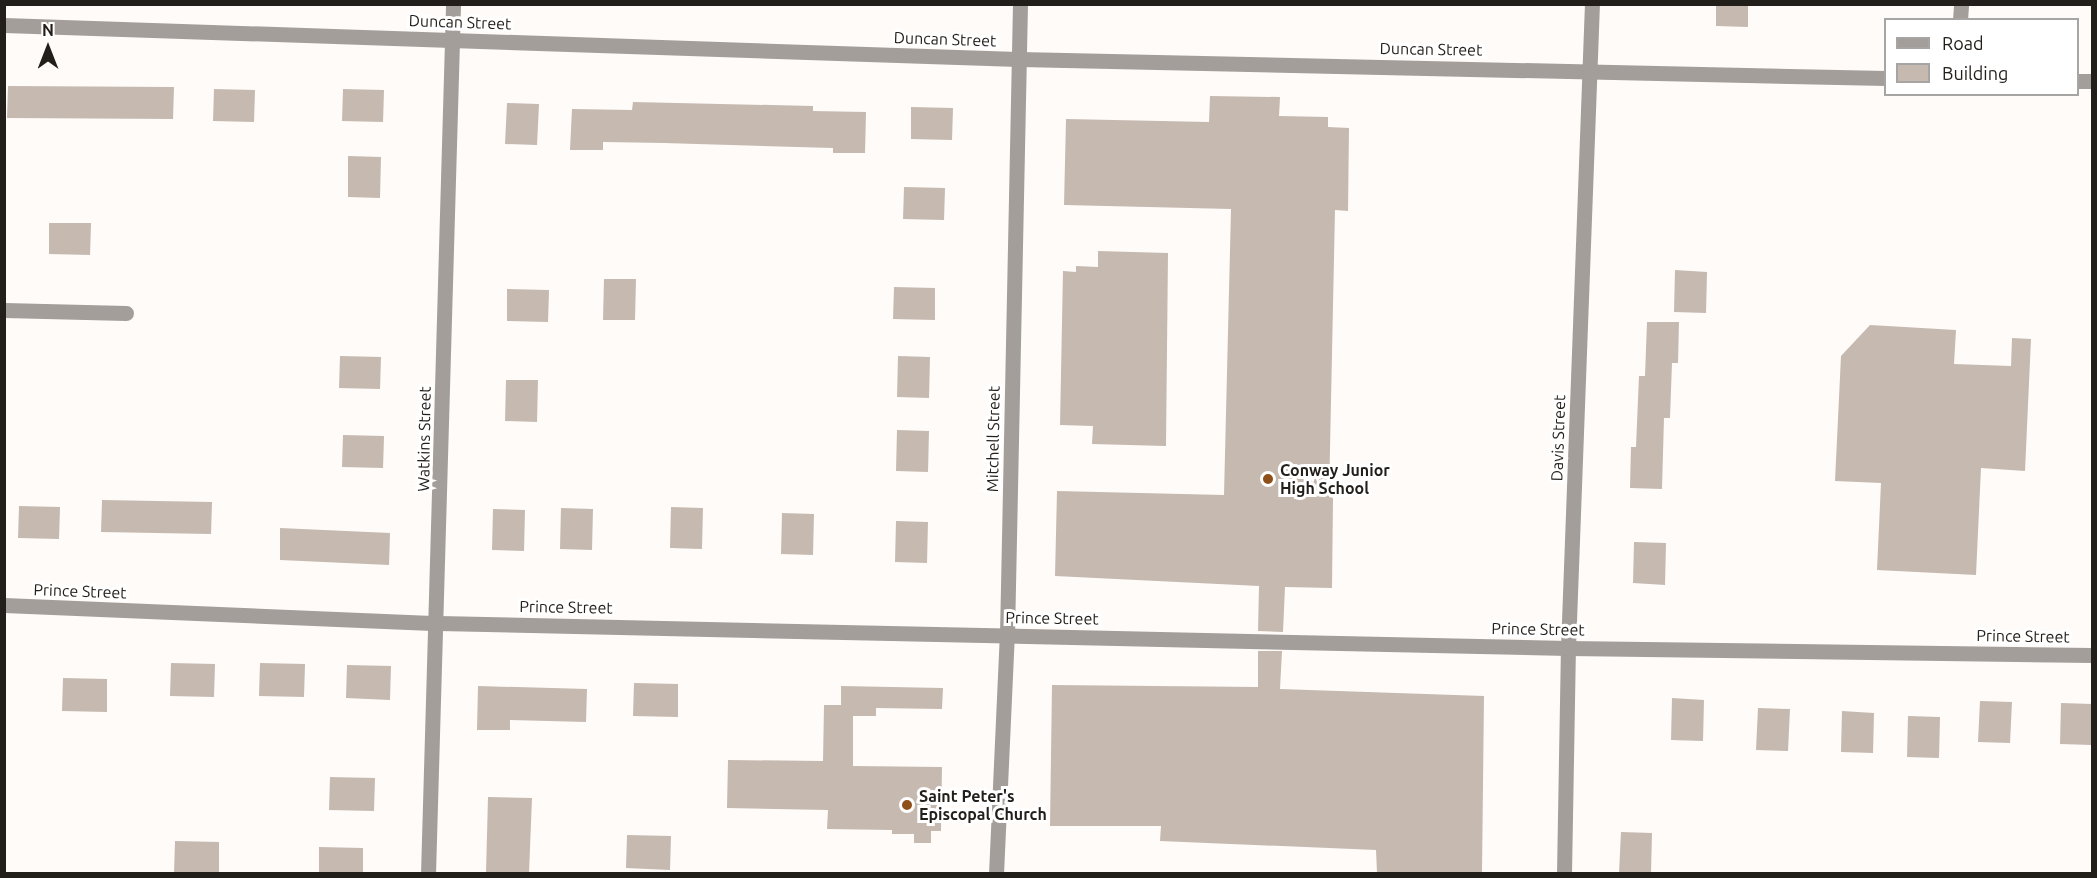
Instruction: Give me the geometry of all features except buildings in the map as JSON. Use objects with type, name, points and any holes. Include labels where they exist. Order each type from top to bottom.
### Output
[{"type":"street","name":"Watkins Street","points":[[428,873],[438,622],[453,4]]},
{"type":"street","name":"Mitchell Street","points":[[996,873],[1007,635],[1020,4]]},
{"type":"street","name":"Davis Street","points":[[1564,873],[1568,648],[1592,4]]},
{"type":"street","name":"Duncan Street","points":[[4,25],[1019,59],[1884,78]]},
{"type":"street","points":[[4,310],[126,313]]},
{"type":"street","name":"Prince Street","points":[[6,606],[438,622],[1568,648],[2092,655]]},
{"type":"place","name":"Conway Junior High School","points":[[1268,479]]},
{"type":"place","name":"Saint Peter's Episcopal Church","points":[[907,805]]}]
